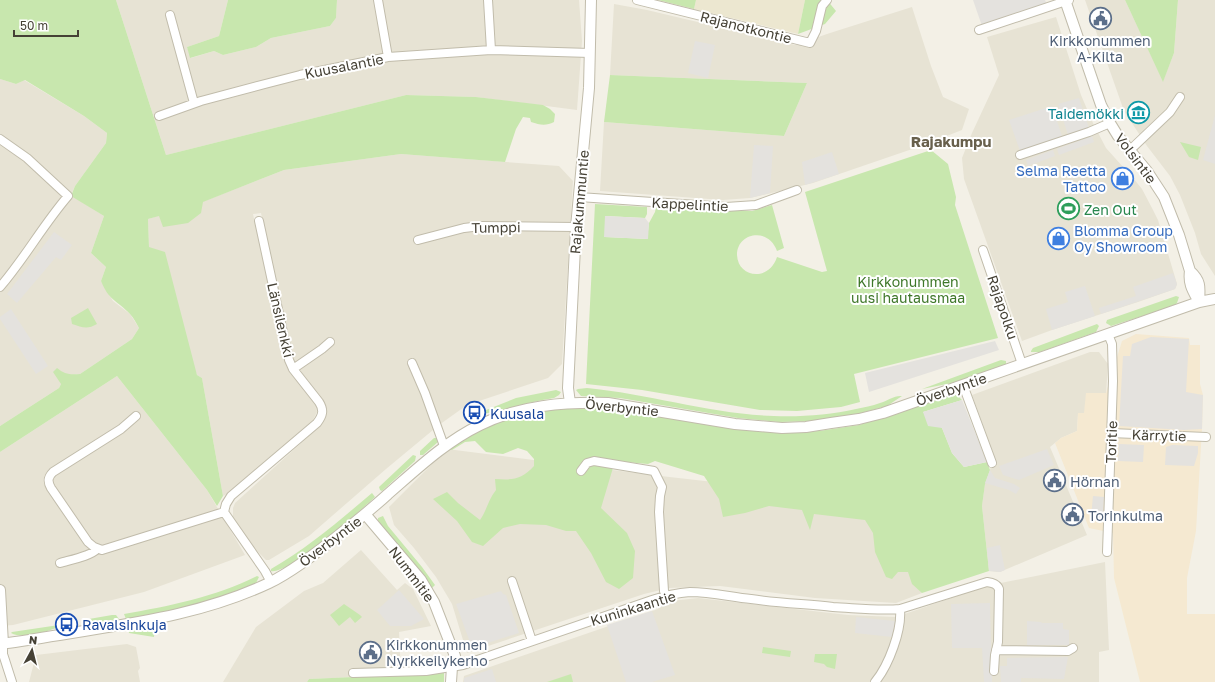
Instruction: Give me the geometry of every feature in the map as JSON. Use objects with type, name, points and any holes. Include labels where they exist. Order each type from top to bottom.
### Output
[{"type":"street","points":[[378,0],[388,57]]},
{"type":"street","points":[[488,0],[491,50]]},
{"type":"street","name":"Rajakummuntie","points":[[570,403],[568,388],[576,228],[589,88],[591,0]]},
{"type":"street","name":"Rajanotkontie","points":[[637,0],[810,43],[816,31],[822,6],[827,0]]},
{"type":"street","points":[[979,30],[1067,0]]},
{"type":"street","name":"Volsintie","points":[[1067,0],[1099,98],[1110,123],[1147,171],[1164,198],[1179,235],[1190,271],[1200,284],[1199,302]]},
{"type":"street","points":[[170,15],[194,103]]},
{"type":"street","name":"Kuusalantie","points":[[159,116],[194,103],[300,75],[388,57],[491,50],[590,53]]},
{"type":"street","points":[[1130,150],[1170,112],[1180,97]]},
{"type":"street","points":[[1020,155],[1089,132],[1110,123]]},
{"type":"street","points":[[0,139],[26,158],[68,196],[17,267],[0,287]]},
{"type":"street","name":"Kappelintie","points":[[579,197],[726,207],[756,206],[797,190]]},
{"type":"street","name":"Länsilenkki","points":[[224,512],[226,504],[231,496],[317,423],[322,417],[322,407],[294,369],[287,353],[259,220]]},
{"type":"street","name":"Tumppi","points":[[418,240],[464,228],[481,226],[576,228]]},
{"type":"street","name":"Rajapolku","points":[[983,250],[1022,364]]},
{"type":"street","name":"Överbyntie","points":[[1,644],[175,616],[224,601],[271,582],[326,546],[444,446],[480,425],[533,407],[570,403],[608,403],[758,426],[806,427],[859,419],[883,413],[963,386],[1199,302],[1215,299]]},
{"type":"street","name":"Toritie","points":[[1107,552],[1112,344],[1108,334]]},
{"type":"street","points":[[294,369],[330,342]]},
{"type":"street","points":[[412,363],[425,393],[444,446]]},
{"type":"street","points":[[963,386],[992,463]]},
{"type":"street","points":[[136,416],[121,429],[49,476],[48,480],[50,488],[88,542],[97,549],[102,550],[224,512],[271,582]]},
{"type":"street","name":"Kärrytie","points":[[1111,433],[1206,437]]},
{"type":"street","points":[[581,471],[587,463],[594,461],[654,471],[662,487],[659,512],[664,591],[666,596]]},
{"type":"street","name":"Nummitie","points":[[365,514],[429,593],[444,626],[448,639],[448,657],[452,667],[451,682]]},
{"type":"street","points":[[60,563],[95,552],[97,549]]},
{"type":"street","points":[[512,581],[532,641]]},
{"type":"street","name":"Kuninkaantie","points":[[353,673],[426,671],[469,663],[666,596],[691,592],[803,605],[900,609],[987,582],[994,583],[998,586],[999,590],[998,642],[996,650]]},
{"type":"street","points":[[0,590],[1,644],[12,682]]},
{"type":"street","points":[[875,682],[887,664],[895,641],[901,616],[900,609]]},
{"type":"street","points":[[994,671],[994,655],[996,650],[1068,651],[1073,648]]},
{"type":"shaded area","points":[[116,0],[228,0],[219,36],[187,47],[191,58],[214,51],[223,55],[256,47],[271,38],[330,26],[336,18],[337,0],[579,0],[582,41],[577,110],[476,97],[406,95],[166,155]]},
{"type":"shaded area","points":[[696,0],[805,0],[798,34],[694,9]]},
{"type":"shaded area","points":[[973,0],[1045,0],[1047,5],[982,26]]},
{"type":"shaded area","points":[[1085,0],[1125,0],[1163,81],[1174,53],[1178,0],[1215,0],[1215,276],[1201,254],[1195,233],[1180,195],[1170,176],[1147,146],[1124,111]]},
{"type":"shaded area","points":[[614,4],[647,10],[795,45],[912,7],[931,66],[943,97],[969,109],[962,130],[921,146],[813,183],[750,198],[723,200],[600,191],[604,122],[784,136],[807,83],[610,75]]},
{"type":"shaded area","points":[[1056,17],[1081,95],[1093,123],[1106,148],[1142,189],[1153,210],[1158,220],[1177,284],[1175,289],[1022,341],[964,179],[962,158],[999,75],[987,37]]},
{"type":"shaded area","points":[[695,41],[715,45],[708,78],[688,73]]},
{"type":"shaded area","points":[[0,79],[16,84],[24,80],[84,116],[107,133],[106,143],[75,186],[71,195],[104,216],[91,253],[106,267],[101,281],[113,301],[130,314],[139,328],[132,339],[80,374],[63,374],[57,369],[61,384],[59,388],[0,426]]},
{"type":"shaded area","points":[[1079,98],[1089,128],[1068,135],[1058,104]]},
{"type":"shaded area","points":[[1052,106],[1062,136],[1020,151],[1009,120]]},
{"type":"shaded area","points":[[1215,115],[1215,164],[1203,160]]},
{"type":"shaded area","points":[[1092,136],[1094,142],[1059,155],[1057,149]]},
{"type":"shaded area","points":[[754,145],[773,146],[770,193],[750,198]]},
{"type":"shaded area","points":[[1053,150],[1055,156],[1028,166],[1026,160]]},
{"type":"shaded area","points":[[832,152],[839,174],[805,185],[802,162]]},
{"type":"shaded area","points":[[401,154],[559,166],[573,181],[562,364],[548,378],[467,405],[439,425],[309,536],[269,560],[266,560],[256,550],[233,517],[233,508],[235,503],[320,426],[324,420],[326,406],[292,359],[261,213],[253,214],[285,362],[289,371],[315,404],[317,412],[313,420],[235,490],[223,496],[202,378],[197,375],[149,247],[148,219],[202,202],[284,170]]},
{"type":"shaded area","points":[[605,216],[645,218],[649,223],[648,239],[604,237]]},
{"type":"shaded area","points":[[54,232],[72,245],[61,260],[56,257],[17,303],[7,294]]},
{"type":"shaded area","points":[[1173,273],[1177,284],[1175,289],[1101,314],[1099,308],[1136,296],[1133,287]]},
{"type":"shaded area","points":[[1085,286],[1095,316],[1052,330],[1046,309],[1068,302],[1065,292]]},
{"type":"shaded area","points":[[11,309],[48,366],[36,374],[0,319],[0,317]]},
{"type":"shaded area","points":[[1136,334],[1189,338],[1190,345],[1200,345],[1200,384],[1203,395],[1202,429],[1196,531],[1187,578],[1187,614],[1215,614],[1215,682],[1140,682],[1114,578],[1113,533],[1089,528],[1055,443],[1061,438],[1077,431],[1078,413],[1084,413],[1086,393],[1106,393],[1122,341]]},
{"type":"shaded area","points":[[1151,337],[1189,339],[1186,392],[1203,395],[1202,429],[1184,430],[1119,426],[1123,356],[1130,356],[1132,344]]},
{"type":"shaded area","points":[[995,341],[999,350],[869,392],[865,373]]},
{"type":"shaded area","points":[[1090,352],[1099,352],[1108,364],[1106,394],[1084,413],[1078,414],[1077,431],[1061,438],[1050,447],[1087,535],[1000,572],[989,571],[982,506],[985,483],[994,456],[972,395]]},
{"type":"shaded area","points":[[117,376],[207,490],[245,555],[144,592],[13,625],[0,626],[0,452]]},
{"type":"shaded area","points":[[962,400],[987,462],[964,467],[952,453],[942,428],[928,426],[923,412]]},
{"type":"shaded area","points":[[1119,444],[1144,445],[1143,462],[1118,461]]},
{"type":"shaded area","points":[[1172,445],[1198,446],[1198,453],[1194,466],[1165,465],[1166,447]]},
{"type":"shaded area","points":[[447,449],[652,475],[881,501],[922,593],[896,603],[815,598],[720,586],[669,588],[644,594],[467,653],[452,604],[436,577],[394,525],[389,507]]},
{"type":"shaded area","points":[[1047,449],[1054,465],[1019,480],[1003,475],[999,466]]},
{"type":"shaded area","points":[[990,470],[995,478],[1014,484],[1020,488],[1016,494],[1009,490],[985,483]]},
{"type":"shaded area","points":[[1093,496],[1104,497],[1103,517],[1091,517]]},
{"type":"shaded area","points":[[1000,545],[1005,570],[1000,572],[989,571],[987,548]]},
{"type":"shaded area","points":[[361,550],[397,590],[405,583],[413,589],[431,626],[399,632],[401,675],[309,679],[307,682],[223,682],[256,627],[304,591],[323,583]]},
{"type":"shaded area","points":[[1105,562],[1109,650],[1099,652],[1099,682],[463,682],[464,676],[658,609],[662,602],[698,598],[848,615],[896,617],[986,586]]},
{"type":"shaded area","points":[[399,590],[424,619],[411,626],[390,626],[377,610]]},
{"type":"shaded area","points":[[501,591],[506,595],[519,633],[472,648],[456,604]]},
{"type":"shaded area","points":[[990,603],[992,682],[984,682],[982,648],[952,648],[951,604]]},
{"type":"shaded area","points":[[652,611],[675,675],[652,682],[626,682],[607,625]]},
{"type":"shaded area","points":[[856,617],[895,621],[892,637],[855,633]]},
{"type":"shaded area","points":[[1027,621],[1063,623],[1063,629],[1069,630],[1069,645],[1027,645]]},
{"type":"shaded area","points":[[127,644],[136,647],[140,668],[138,671],[140,682],[29,682],[36,655]]},
{"type":"shaded area","points":[[1068,657],[1064,679],[1021,678],[1021,682],[1001,682],[1000,666],[1007,666],[1007,658]]},
{"type":"shaded area","points":[[492,669],[496,682],[464,682],[464,678]]},
{"type":"green space","points":[[0,0],[116,0],[166,155],[406,95],[476,97],[543,105],[555,114],[554,122],[546,125],[531,122],[530,118],[523,117],[516,129],[505,162],[401,154],[284,170],[203,202],[201,213],[188,223],[163,227],[159,216],[148,219],[149,247],[165,252],[197,375],[202,378],[223,496],[217,506],[207,490],[117,376],[0,452],[0,426],[59,388],[61,384],[53,372],[57,368],[67,374],[80,374],[132,339],[139,328],[134,319],[125,309],[107,293],[101,281],[106,267],[91,253],[104,216],[71,196],[75,186],[106,143],[107,133],[84,116],[25,80],[16,84],[0,79]]},
{"type":"green space","points":[[228,0],[337,0],[336,18],[330,26],[271,38],[256,47],[223,55],[214,51],[190,58],[187,47],[219,36]]},
{"type":"green space","points":[[658,0],[696,0],[694,9]]},
{"type":"green space","points":[[805,0],[827,0],[836,11],[825,24],[798,34]]},
{"type":"green space","points":[[1125,0],[1178,0],[1174,53],[1163,82]]},
{"type":"green space","points":[[610,75],[807,83],[784,136],[604,122]]},
{"type":"green space","points":[[1180,142],[1201,147],[1198,160],[1189,157]]},
{"type":"green space","name":"Kirkkonummen uusi hautausmaa","points":[[931,150],[948,164],[956,197],[955,205],[998,338],[854,374],[860,402],[841,407],[797,411],[760,410],[642,390],[586,384],[595,204],[647,207],[647,214],[645,218],[605,216],[605,237],[647,239],[649,223],[656,207],[752,211],[772,205],[784,248],[777,251],[773,243],[767,238],[754,235],[748,237],[742,241],[738,247],[737,255],[739,263],[743,269],[754,274],[761,273],[768,270],[773,265],[777,257],[822,272],[827,271],[805,192]]},
{"type":"green space","points":[[1176,296],[1179,297],[1174,306],[1111,326],[1106,323],[1107,320]]},
{"type":"green space","points":[[88,308],[97,324],[82,327],[72,324],[71,318]]},
{"type":"green space","points":[[1097,324],[1099,326],[1096,332],[1040,352],[1031,352],[1033,348]]},
{"type":"green space","points":[[1001,360],[1006,361],[1006,364],[952,383],[922,389]]},
{"type":"green space","points":[[587,388],[727,412],[774,416],[805,416],[836,413],[871,406],[894,397],[902,396],[887,406],[857,414],[817,421],[779,422],[738,418],[620,398],[581,396],[576,390]]},
{"type":"green space","points":[[556,390],[561,392],[554,398],[479,415],[481,412],[516,398]]},
{"type":"green space","points":[[952,394],[958,396],[962,400],[923,412],[942,428],[952,453],[964,467],[987,462],[990,470],[985,484],[982,506],[989,571],[922,593],[912,584],[908,572],[898,572],[892,579],[886,577],[875,552],[873,533],[865,520],[814,514],[810,530],[802,510],[769,506],[745,513],[723,517],[719,499],[704,476],[655,461],[648,464],[615,461],[601,508],[627,533],[635,551],[633,578],[619,589],[606,582],[591,553],[576,531],[566,531],[546,525],[520,524],[503,528],[483,546],[472,542],[457,521],[433,499],[447,492],[458,503],[480,520],[496,490],[495,479],[512,479],[521,477],[534,466],[534,459],[527,451],[518,448],[503,454],[486,452],[475,441],[465,442],[452,450],[447,449],[481,429],[503,420],[535,411],[572,406],[617,407],[792,432],[819,431],[859,425]]},
{"type":"green space","points":[[434,438],[439,440],[438,442],[423,455],[420,455],[420,451]]},
{"type":"green space","points":[[413,455],[416,456],[415,461],[382,491],[380,490],[379,487]]},
{"type":"green space","points":[[372,493],[375,497],[324,541],[293,563],[280,570],[271,571],[271,569],[298,552],[323,533]]},
{"type":"green space","points":[[383,516],[388,526],[435,585],[431,589],[378,522],[378,518]]},
{"type":"green space","points":[[257,576],[259,577],[256,583],[208,601],[126,619],[124,614],[192,600],[225,590]]},
{"type":"green space","points":[[344,604],[362,617],[355,623],[350,617],[339,626],[330,615]]},
{"type":"green space","points":[[116,615],[119,619],[107,622],[83,622],[89,619]]},
{"type":"green space","points":[[63,625],[51,630],[30,635],[23,636],[11,633],[12,632]]},
{"type":"green space","points":[[155,627],[154,637],[129,633],[128,628]]},
{"type":"green space","points":[[763,647],[791,651],[790,657],[762,653]]},
{"type":"green space","points":[[815,654],[837,654],[835,669],[827,667],[824,664],[814,662]]},
{"type":"green space","points":[[444,673],[444,682],[307,682],[309,679]]},
{"type":"green space","points":[[571,674],[573,682],[547,682]]},
{"type":"place","name":"Kirkkonummen A-Kilta","points":[[1100,18]]},
{"type":"place","name":"Taidemökki","points":[[1139,113]]},
{"type":"place","name":"Selma Reetta Tattoo","points":[[1122,178]]},
{"type":"place","name":"Zen Out","points":[[1068,209]]},
{"type":"place","name":"Blomma Group Oy Showroom","points":[[1059,238]]},
{"type":"place","name":"Kuusala","points":[[474,413]]},
{"type":"place","name":"Hörnan","points":[[1055,481]]},
{"type":"place","name":"Torinkulma","points":[[1072,515]]},
{"type":"place","name":"Ravalsinkuja","points":[[67,624]]},
{"type":"place","name":"Kirkkonummen Nyrkkeilykerho","points":[[371,652]]},
{"type":"district","name":"Rajakumpu","points":[[951,141]]}]
